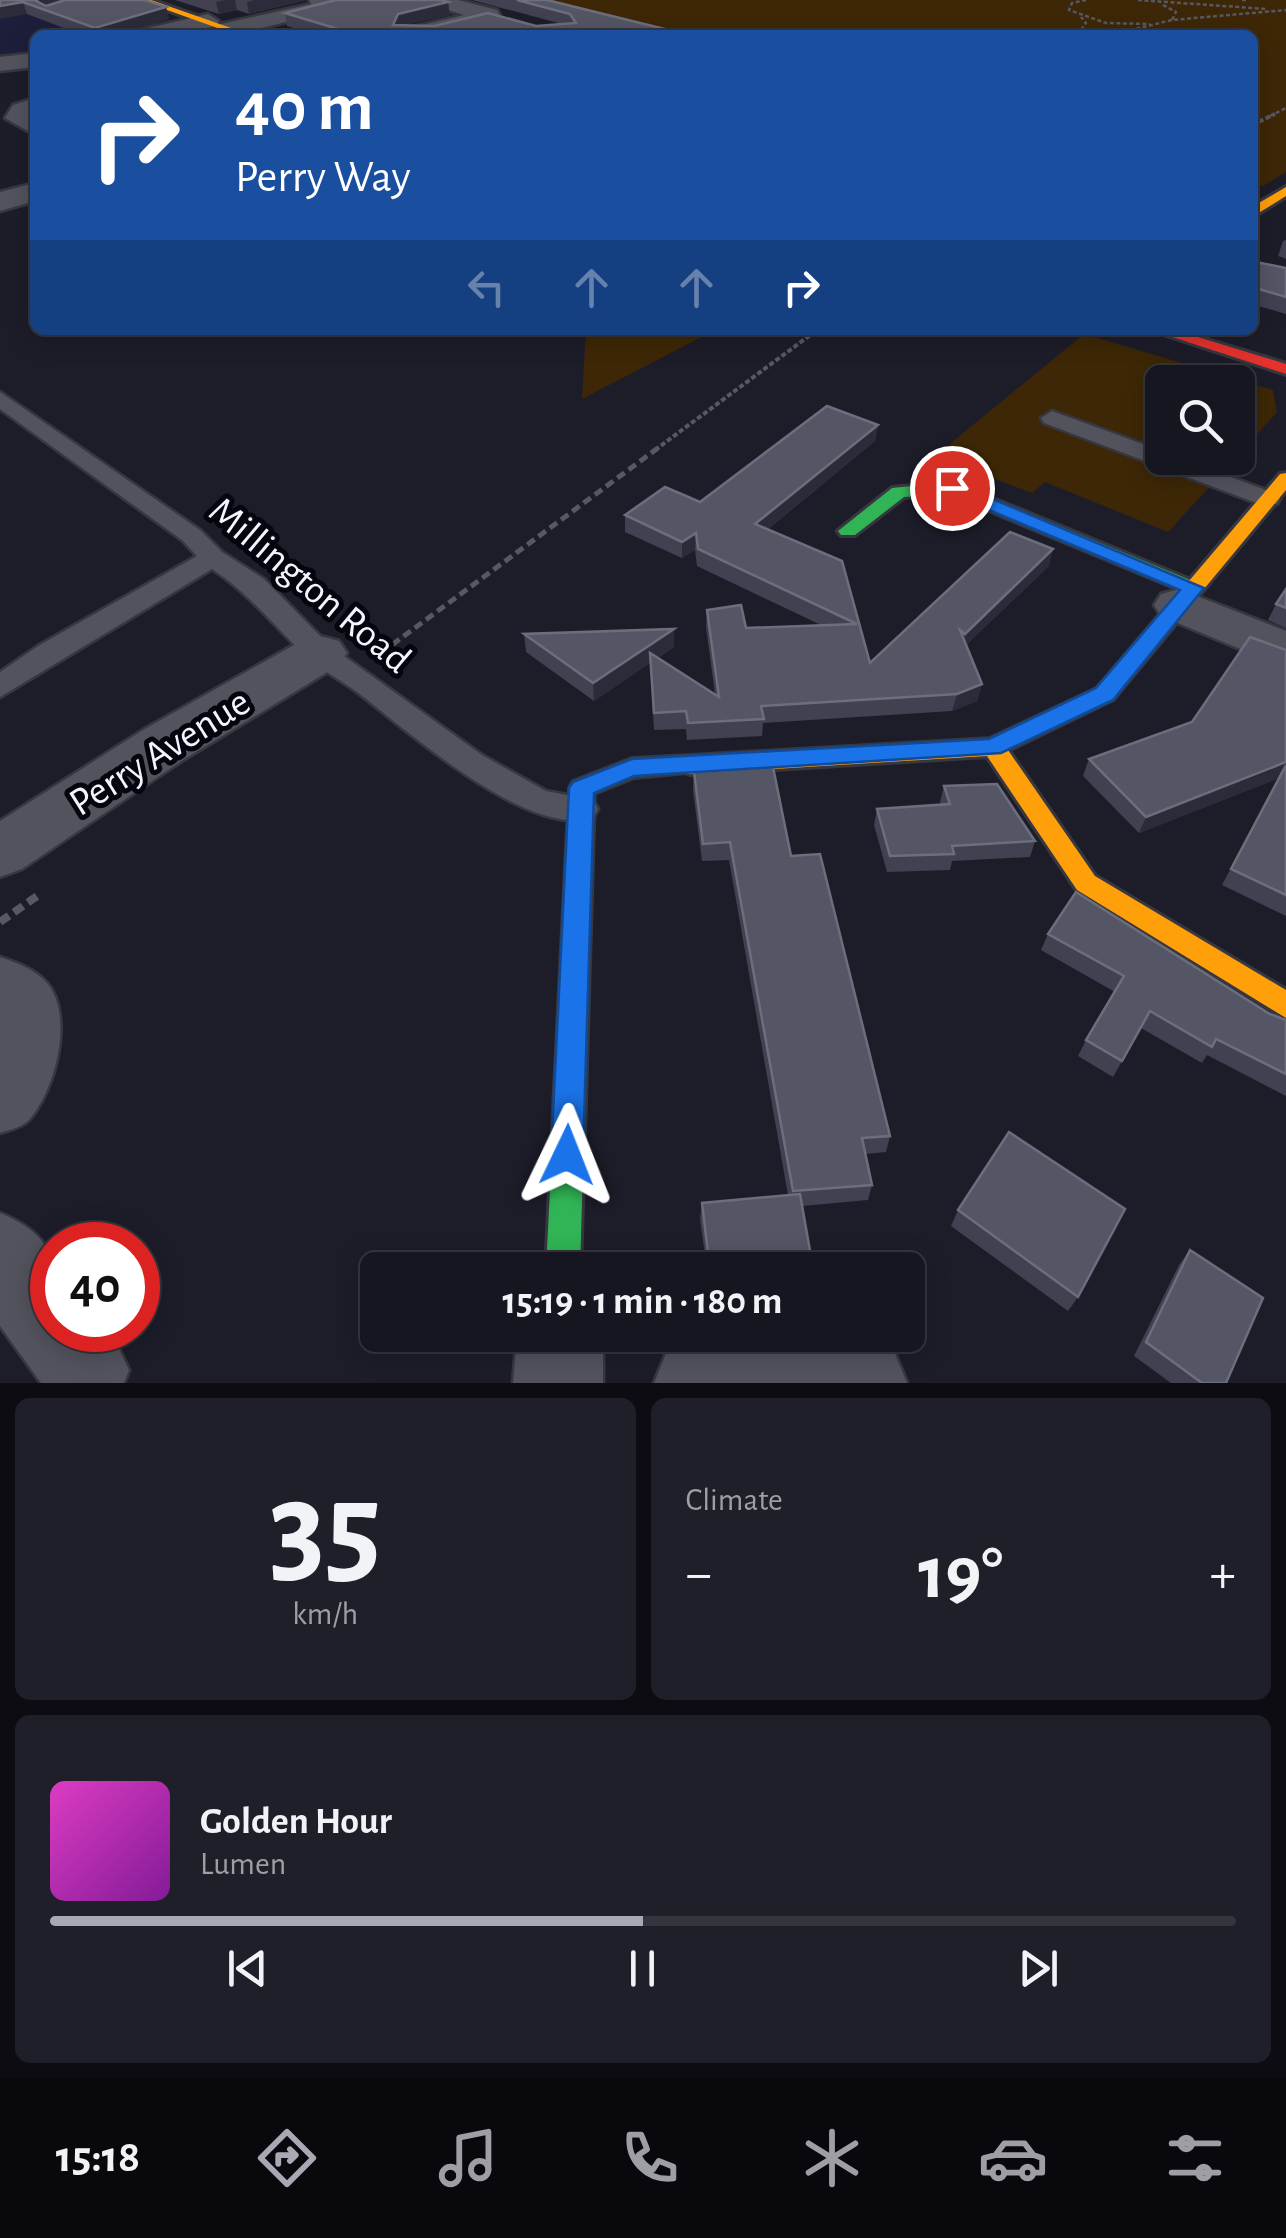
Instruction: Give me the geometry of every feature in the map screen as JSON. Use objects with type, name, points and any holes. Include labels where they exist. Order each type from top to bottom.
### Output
[{"type":"street","points":[[142,0],[228,28],[329,6],[319,0]]},
{"type":"street","points":[[434,30],[498,18],[436,0]]},
{"type":"street","points":[[0,64],[30,61]]},
{"type":"street","points":[[30,108],[18,118],[30,124]]},
{"type":"street","points":[[1258,210],[1286,191]]},
{"type":"street","points":[[0,202],[30,193]]},
{"type":"street","points":[[1175,335],[1286,369]]},
{"type":"street","points":[[563,1252],[582,788],[632,768],[993,747],[1104,694],[1286,478]]},
{"type":"street","points":[[848,532],[899,492],[952,488],[1186,596],[1286,651]]},
{"type":"street","name":"Perry Avenue","points":[[0,852],[163,746],[336,663]]},
{"type":"street","points":[[993,747],[1086,883],[1286,1005]]},
{"type":"street","points":[[0,987],[24,1006],[28,1036],[18,1071],[0,1098]]},
{"type":"street","points":[[0,1254],[30,1295]]},
{"type":"street","points":[[558,1383],[559,1352]]},
{"type":"street","points":[[699,1383],[828,1377],[862,1383]]},
{"type":"lane","name":"Millington Road","points":[[0,399],[191,535],[213,558],[254,586],[336,663],[470,763],[539,802],[581,809]]},
{"type":"lane","points":[[1052,418],[1268,499]]},
{"type":"lane","points":[[0,688],[48,653],[213,558]]},
{"type":"path","points":[[1067,0],[1086,0]]},
{"type":"path","points":[[1138,0],[1286,11]]},
{"type":"path","points":[[1245,0],[1249,8]]},
{"type":"path","points":[[1153,2],[1176,12],[1172,20]]},
{"type":"path","points":[[1072,3],[1070,10],[1106,23],[1156,24]]},
{"type":"path","points":[[1132,30],[1172,20],[1286,11]]},
{"type":"path","points":[[1081,16],[1086,23],[1081,30]]},
{"type":"path","points":[[1258,122],[1286,108]]},
{"type":"path","points":[[336,663],[810,335]]},
{"type":"path","points":[[0,922],[48,888]]},
{"type":"shaded area","points":[[0,0],[101,0],[182,30],[30,30],[30,66],[0,71]]},
{"type":"shaded area","points":[[535,0],[1286,0],[1286,172],[1263,186],[1258,184],[1258,30],[665,30]]},
{"type":"shaded area","points":[[586,335],[705,335],[582,399]]},
{"type":"shaded area","points":[[1083,335],[1189,365],[1145,365],[1145,475],[1220,475],[1168,532],[1045,482],[1032,493],[935,456]]},
{"type":"shaded area","points":[[1255,385],[1273,390],[1277,412],[1255,437]]},
{"type":"building","points":[[0,0],[37,0],[46,6],[65,0],[145,0],[166,7],[95,28],[23,2],[0,6]]},
{"type":"building","points":[[336,0],[441,0],[448,2],[398,14],[393,25],[434,26],[488,13],[536,26],[576,23],[570,14],[517,0],[547,0],[669,30],[341,30],[285,13]]},
{"type":"building","points":[[1258,262],[1286,268],[1286,297],[1258,289]]},
{"type":"building","points":[[827,406],[878,425],[755,524],[842,561],[870,663],[1010,532],[1053,549],[965,634],[960,630],[982,684],[957,694],[761,706],[764,719],[688,723],[686,711],[654,713],[650,653],[719,697],[707,610],[741,605],[746,628],[857,624],[698,549],[696,533],[682,542],[625,515],[665,487],[700,502]]},
{"type":"building","points":[[1286,589],[1286,608],[1276,604]]},
{"type":"building","points":[[674,629],[593,683],[524,634]]},
{"type":"building","points":[[1250,637],[1286,650],[1286,762],[1146,817],[1089,759],[1192,722]]},
{"type":"building","points":[[1286,765],[1286,895],[1231,869]]},
{"type":"building","points":[[773,767],[791,856],[820,854],[890,1136],[862,1138],[872,1185],[793,1191],[730,842],[703,844],[694,772]]},
{"type":"building","points":[[997,784],[1035,841],[952,846],[954,854],[890,856],[877,809],[950,804],[944,786]]},
{"type":"building","points":[[1076,892],[1270,1014],[1286,1020],[1286,1074],[1216,1039],[1212,1047],[1150,1011],[1122,1061],[1086,1040],[1124,976],[1048,934]]},
{"type":"building","points":[[1009,1132],[1125,1209],[1078,1297],[958,1210]]},
{"type":"building","points":[[800,1194],[810,1252],[708,1252],[702,1203]]},
{"type":"building","points":[[1190,1250],[1263,1298],[1226,1383],[1202,1383],[1146,1342]]},
{"type":"traffic: fast","points":[[848,531],[899,492],[952,488],[1193,588]]},
{"type":"traffic: fast","points":[[564,1252],[582,788],[632,768],[690,765]]},
{"type":"traffic: slow","points":[[143,0],[231,30]]},
{"type":"traffic: slow","points":[[1258,209],[1286,191]]},
{"type":"traffic: slow","points":[[690,765],[993,747],[1105,694],[1286,478]]},
{"type":"traffic: slow","points":[[993,747],[1086,883],[1286,1005]]},
{"type":"traffic: jam","points":[[1175,335],[1286,369]]},
{"type":"route","points":[[567,1155],[582,788],[632,768],[993,747],[1104,694],[1193,588],[952,488]]}]
